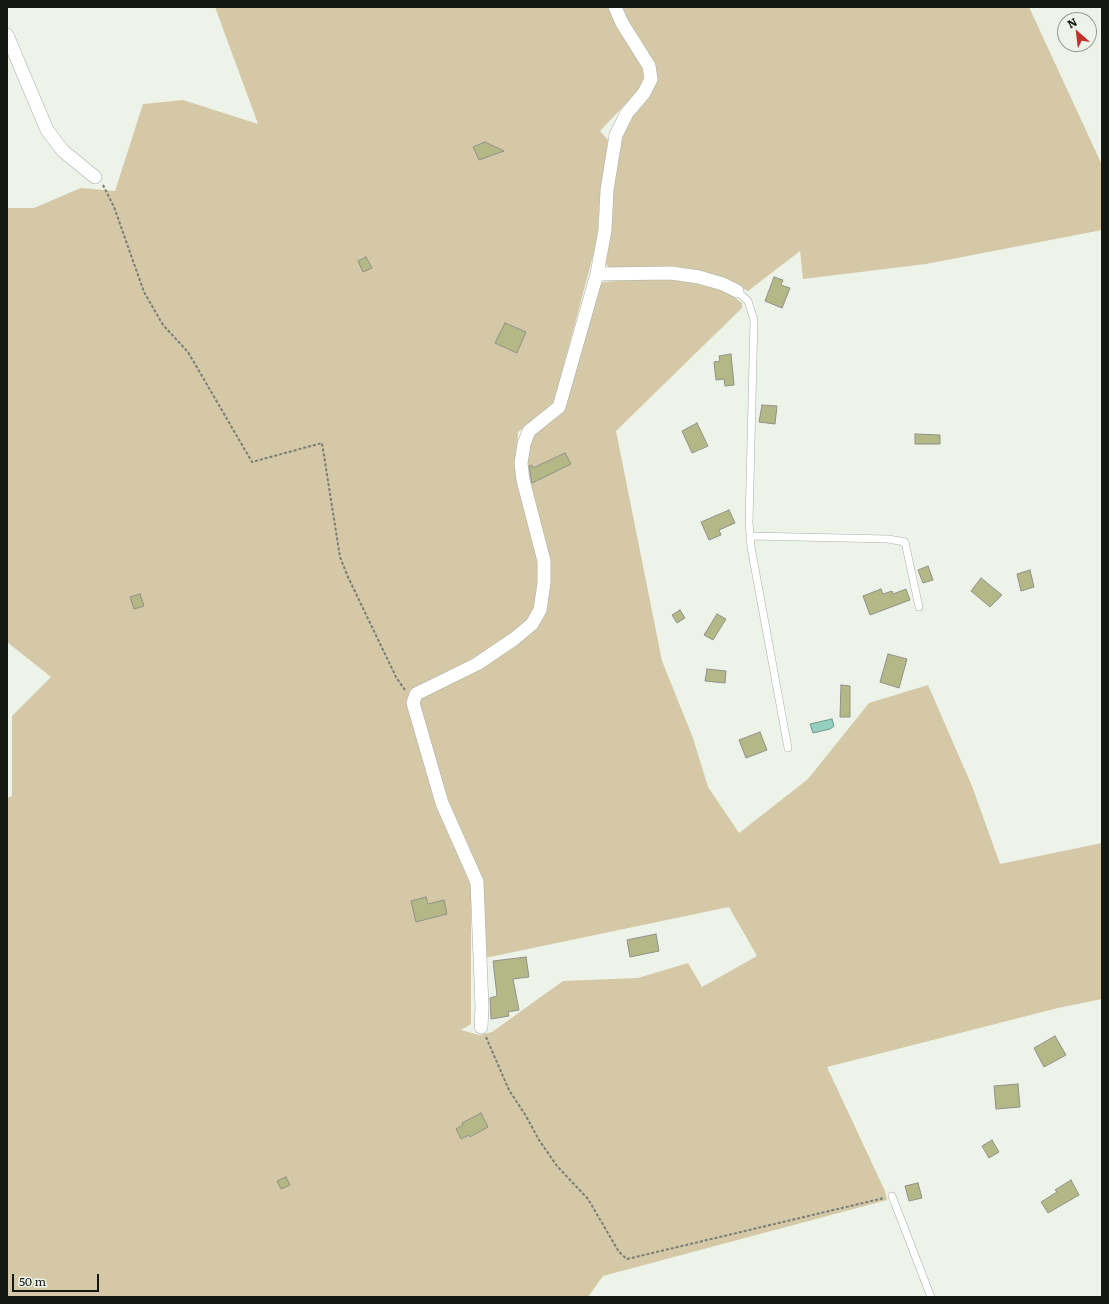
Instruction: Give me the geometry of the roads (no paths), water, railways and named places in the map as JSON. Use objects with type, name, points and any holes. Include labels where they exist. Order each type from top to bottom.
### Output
[{"type":"street","points":[[481,1027],[482,1007],[477,882],[442,803],[413,703],[416,694],[477,664],[514,639],[532,624],[540,610],[544,583],[544,561],[523,480],[521,463],[524,444],[529,431],[559,407],[597,274],[605,230],[607,190],[616,135],[627,113],[644,93],[651,79],[649,66],[622,23],[616,7]]},
{"type":"street","points":[[7,35],[47,130],[63,151],[95,177]]},
{"type":"street","points":[[597,274],[671,273],[699,277],[723,284],[737,291]]},
{"type":"lane","points":[[737,291],[748,302],[754,320],[749,522],[758,588],[788,748]]},
{"type":"lane","points":[[751,536],[888,539],[905,542],[919,607]]},
{"type":"lane","points":[[892,1196],[930,1297]]}]
